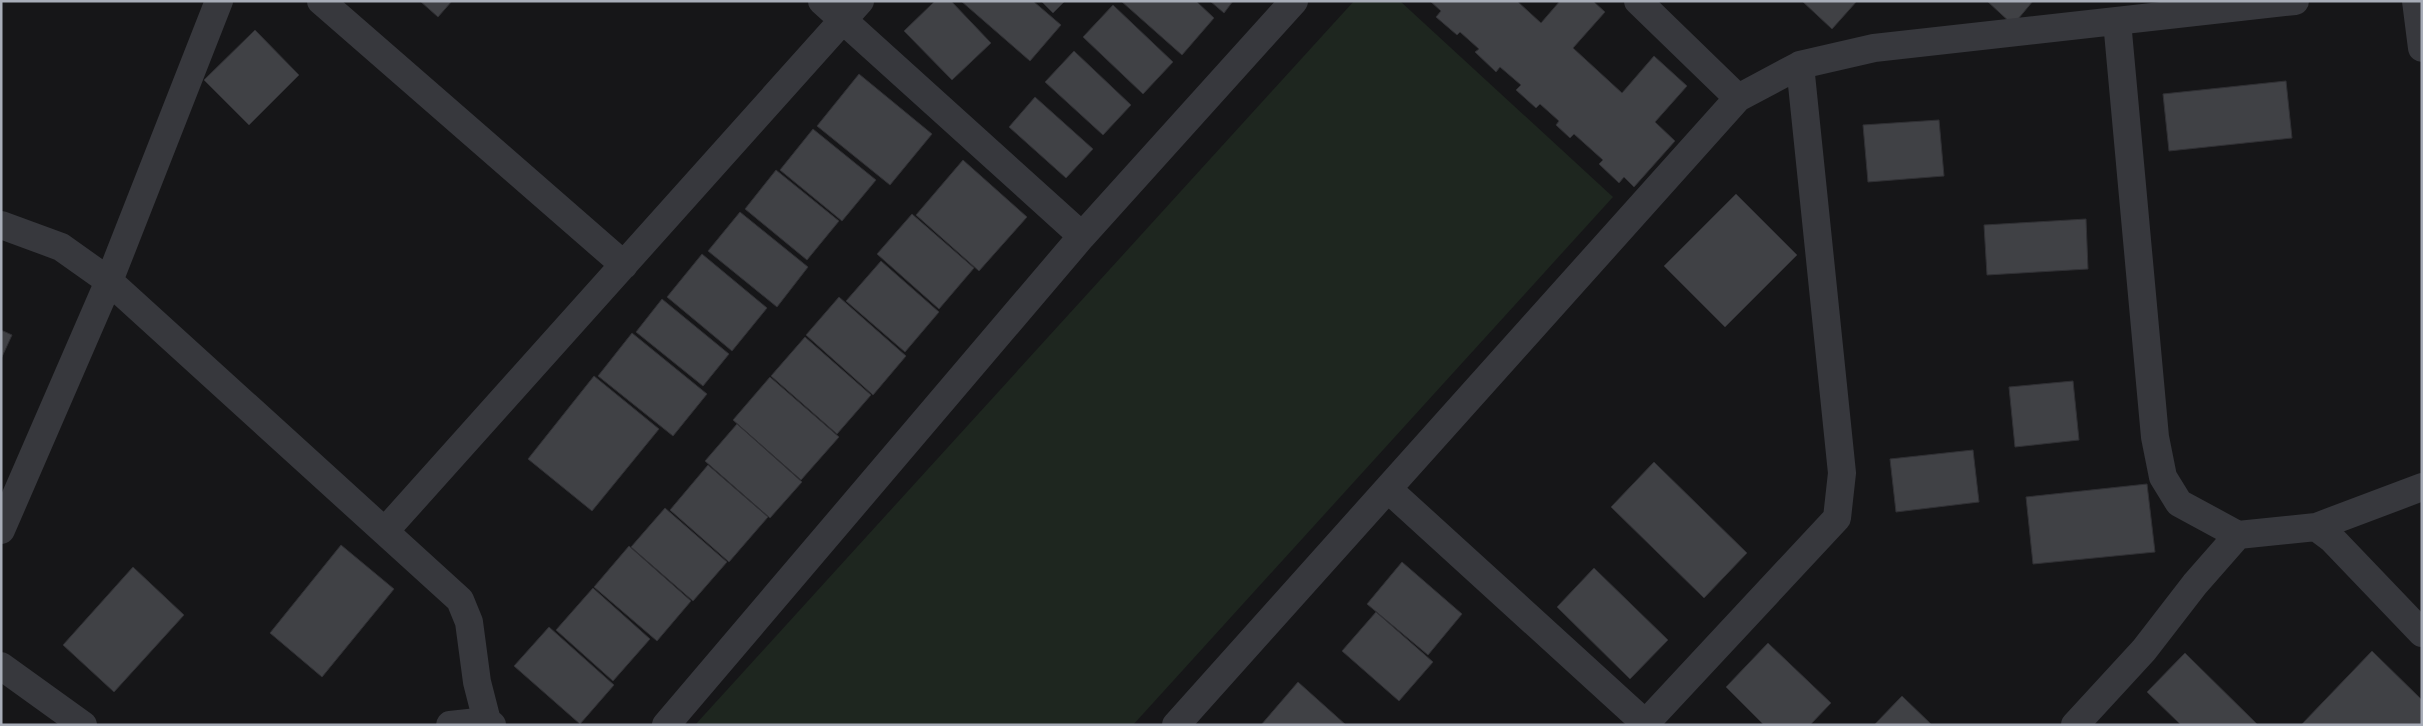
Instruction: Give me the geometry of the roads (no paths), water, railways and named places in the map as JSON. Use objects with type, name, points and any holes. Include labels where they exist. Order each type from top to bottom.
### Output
[{"type":"street","points":[[1,530],[109,281],[219,1]]},
{"type":"street","points":[[321,1],[624,265]]},
{"type":"street","points":[[822,1],[852,11],[1082,236]]},
{"type":"street","points":[[666,725],[1082,236],[1294,1]]},
{"type":"street","points":[[1638,1],[1738,98]]},
{"type":"street","points":[[1176,725],[1738,98],[1800,65],[1874,48],[2117,21],[2166,8],[2295,1]]},
{"type":"street","points":[[2416,1],[2422,48]]},
{"type":"street","points":[[385,531],[852,11]]},
{"type":"street","points":[[2117,21],[2154,427],[2162,477],[2179,503],[2238,535],[2316,527],[2422,487]]},
{"type":"street","points":[[1388,489],[1646,724],[1837,518],[1842,473],[1800,65]]},
{"type":"street","points":[[1,224],[61,246],[109,281],[460,600],[469,622],[477,682],[490,723],[450,725]]},
{"type":"street","points":[[2316,527],[2332,539],[2422,633]]},
{"type":"street","points":[[2075,725],[2144,650],[2195,584],[2238,535]]},
{"type":"street","points":[[1,666],[83,725]]}]
